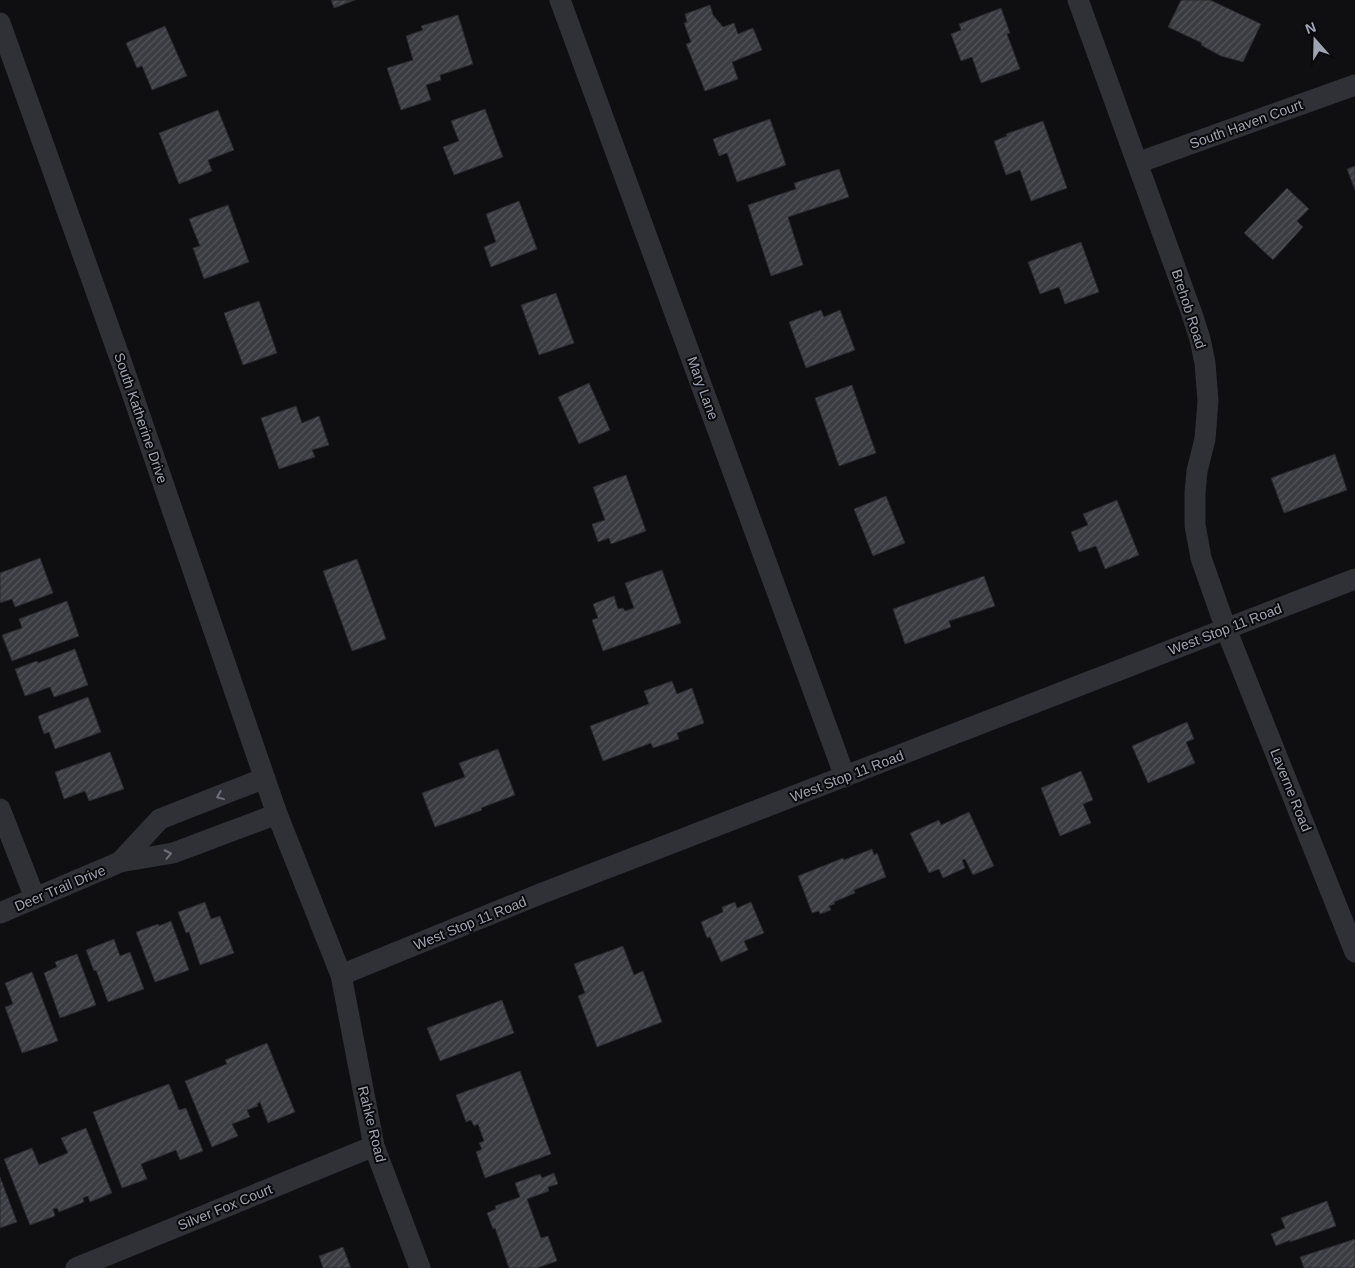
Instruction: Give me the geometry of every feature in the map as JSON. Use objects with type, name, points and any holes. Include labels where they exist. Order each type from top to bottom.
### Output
[{"type":"street","name":"Mary Lane","points":[[560,0],[845,776]]},
{"type":"street","name":"Brehob Road","points":[[1078,0],[1192,314],[1204,355],[1208,401],[1204,439],[1197,471],[1195,526],[1200,558],[1226,629]]},
{"type":"street","name":"South Katherine Drive","points":[[0,23],[121,361],[277,814]]},
{"type":"street","name":"South Haven Court","points":[[1137,163],[1355,85]]},
{"type":"street","name":"West Stop 11 Road","points":[[341,975],[550,891],[1355,579]]},
{"type":"street","name":"Laverne Road","points":[[1226,629],[1355,952]]},
{"type":"street","points":[[120,862],[160,820],[265,778]]},
{"type":"street","points":[[0,809],[35,898]]},
{"type":"street","points":[[120,862],[173,853],[277,814]]},
{"type":"street","name":"Rahke Road","points":[[277,814],[341,975],[374,1146],[420,1268]]},
{"type":"street","name":"Deer Trail Drive","points":[[0,914],[120,862]]},
{"type":"street","name":"Silver Fox Court","points":[[76,1268],[374,1146]]},
{"type":"building","points":[[331,0],[355,0],[334,8]]},
{"type":"building","points":[[1181,0],[1210,0],[1261,24],[1243,62],[1221,56],[1201,45],[1202,43],[1168,27]]},
{"type":"building","points":[[710,5],[713,15],[723,27],[734,23],[738,34],[753,28],[762,50],[732,62],[738,79],[705,91],[686,44],[691,42],[684,23],[687,22],[685,14]]},
{"type":"building","points":[[1001,8],[1010,33],[1007,34],[1020,69],[981,83],[972,57],[961,61],[951,34],[961,30],[959,24]]},
{"type":"building","points":[[458,15],[473,64],[440,75],[441,80],[426,85],[431,100],[401,110],[387,68],[413,60],[406,36],[423,30],[421,26]]},
{"type":"building","points":[[165,26],[187,76],[152,90],[142,66],[137,68],[126,43]]},
{"type":"building","points":[[485,109],[503,157],[454,175],[443,147],[459,141],[451,121]]},
{"type":"building","points":[[218,110],[234,150],[208,160],[212,171],[179,184],[159,133]]},
{"type":"building","points":[[770,119],[786,165],[737,182],[727,153],[719,156],[713,139]]},
{"type":"building","points":[[1043,121],[1067,188],[1031,201],[1020,170],[1006,175],[994,141],[1007,136],[1006,134]]},
{"type":"building","points":[[1355,166],[1355,190],[1347,169]]},
{"type":"building","points":[[839,169],[849,197],[788,217],[803,265],[771,276],[748,205],[796,189],[794,183]]},
{"type":"building","points":[[1287,188],[1309,209],[1297,221],[1303,227],[1273,260],[1244,233]]},
{"type":"building","points":[[519,201],[537,249],[491,267],[484,247],[496,242],[486,214]]},
{"type":"building","points":[[228,205],[249,262],[204,279],[193,248],[200,246],[189,219]]},
{"type":"building","points":[[1081,242],[1099,292],[1065,304],[1059,287],[1040,294],[1028,262]]},
{"type":"building","points":[[556,293],[574,343],[539,355],[521,305]]},
{"type":"building","points":[[259,301],[277,353],[243,365],[224,313]]},
{"type":"building","points":[[821,310],[824,317],[840,310],[855,350],[806,368],[789,322]]},
{"type":"building","points":[[589,383],[610,430],[579,444],[558,397]]},
{"type":"building","points":[[852,385],[876,453],[839,466],[815,398]]},
{"type":"building","points":[[296,406],[302,423],[319,416],[329,445],[312,450],[315,457],[279,469],[261,418]]},
{"type":"building","points":[[1335,454],[1347,490],[1284,513],[1271,478]]},
{"type":"building","points":[[626,475],[646,531],[611,544],[609,538],[598,542],[592,524],[605,520],[593,487]]},
{"type":"building","points":[[886,496],[905,543],[873,556],[854,509]]},
{"type":"building","points":[[1117,500],[1139,555],[1105,569],[1096,546],[1079,552],[1071,532],[1088,525],[1083,514]]},
{"type":"building","points":[[40,558],[53,593],[15,607],[12,599],[0,603],[0,573]]},
{"type":"building","points":[[357,559],[386,639],[352,651],[323,571]]},
{"type":"building","points":[[662,570],[681,623],[603,651],[592,620],[598,618],[593,604],[614,596],[618,609],[623,608],[625,611],[634,608],[625,583]]},
{"type":"building","points":[[984,576],[995,606],[949,621],[951,627],[905,644],[893,609]]},
{"type":"building","points":[[67,601],[79,636],[12,661],[2,635],[22,628],[19,619]]},
{"type":"building","points":[[75,649],[88,685],[54,697],[50,687],[25,696],[15,669],[37,661],[38,663]]},
{"type":"building","points":[[672,681],[677,694],[692,688],[704,723],[677,733],[679,739],[653,748],[651,743],[603,761],[590,726],[649,704],[644,691]]},
{"type":"building","points":[[88,697],[101,732],[55,749],[49,732],[44,734],[38,716]]},
{"type":"building","points":[[1187,722],[1194,739],[1186,742],[1195,763],[1148,783],[1132,746]]},
{"type":"building","points":[[498,749],[515,795],[481,808],[482,810],[435,827],[422,793],[465,777],[459,763]]},
{"type":"building","points":[[110,752],[124,789],[89,801],[85,791],[64,799],[55,772]]},
{"type":"building","points":[[1081,771],[1093,800],[1083,804],[1091,823],[1060,836],[1041,788]]},
{"type":"building","points":[[969,812],[994,866],[973,875],[965,859],[962,860],[965,868],[943,878],[939,869],[929,873],[910,833],[939,820],[941,825]]},
{"type":"building","points":[[872,849],[874,855],[877,853],[886,877],[854,890],[855,893],[834,902],[835,904],[829,906],[831,910],[820,914],[819,911],[812,913],[798,876]]},
{"type":"building","points":[[205,902],[211,919],[220,916],[234,953],[200,965],[189,932],[186,933],[178,912]]},
{"type":"building","points":[[735,902],[737,908],[751,902],[764,933],[744,941],[748,950],[721,962],[710,937],[707,938],[701,922],[723,912],[722,907]]},
{"type":"building","points":[[171,921],[189,970],[155,982],[136,932]]},
{"type":"building","points":[[114,939],[120,956],[130,952],[144,989],[108,1002],[86,950]]},
{"type":"building","points":[[623,946],[634,975],[643,971],[662,1022],[597,1047],[578,996],[585,993],[574,964]]},
{"type":"building","points":[[77,954],[96,1005],[60,1018],[44,973],[57,967],[55,962]]},
{"type":"building","points":[[32,972],[58,1041],[22,1053],[5,1007],[13,1004],[5,983]]},
{"type":"building","points":[[502,1000],[514,1033],[440,1061],[427,1028]]},
{"type":"building","points":[[267,1043],[295,1112],[268,1123],[260,1102],[257,1104],[258,1106],[247,1110],[250,1117],[232,1124],[238,1136],[212,1147],[185,1081],[227,1064],[225,1060]]},
{"type":"building","points":[[520,1071],[551,1154],[485,1178],[476,1152],[482,1149],[479,1143],[484,1141],[478,1124],[474,1126],[471,1120],[466,1122],[456,1095]]},
{"type":"building","points":[[169,1084],[179,1110],[186,1108],[203,1151],[180,1160],[176,1150],[141,1164],[147,1179],[122,1188],[93,1112]]},
{"type":"building","points":[[86,1128],[112,1193],[90,1202],[88,1196],[83,1198],[84,1202],[59,1212],[57,1208],[53,1209],[55,1216],[30,1225],[4,1159],[32,1148],[39,1165],[68,1153],[61,1138]]},
{"type":"building","points":[[554,1173],[558,1184],[548,1187],[549,1191],[527,1199],[541,1238],[548,1236],[557,1261],[537,1268],[509,1268],[495,1228],[493,1229],[487,1213],[496,1209],[495,1206],[520,1197],[515,1183],[540,1174],[542,1178]]},
{"type":"building","points":[[0,1177],[17,1222],[0,1228]]},
{"type":"building","points":[[1327,1201],[1336,1226],[1276,1246],[1271,1234],[1285,1228],[1281,1218]]},
{"type":"building","points":[[1355,1239],[1355,1268],[1304,1268],[1300,1257]]},
{"type":"building","points":[[343,1247],[351,1268],[323,1268],[319,1256]]}]
